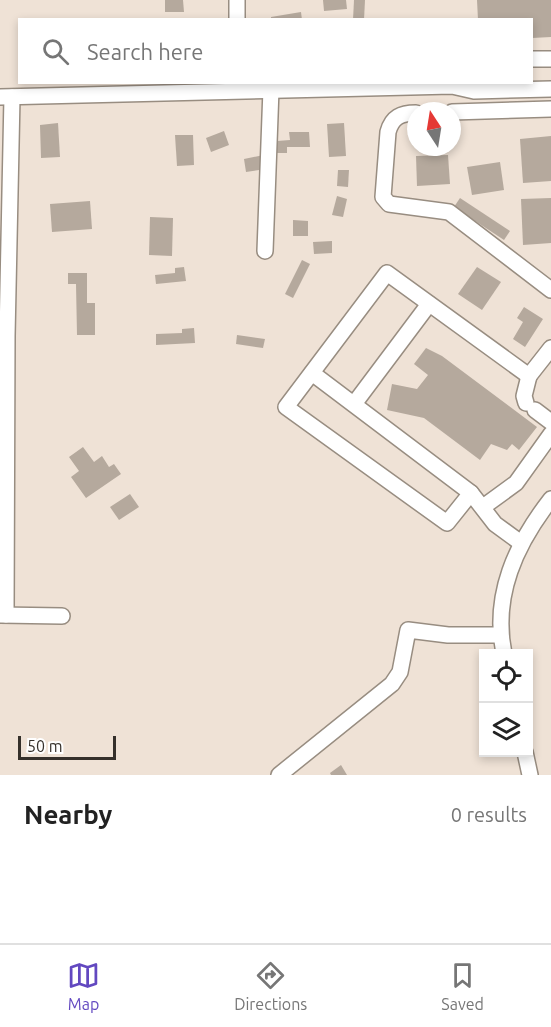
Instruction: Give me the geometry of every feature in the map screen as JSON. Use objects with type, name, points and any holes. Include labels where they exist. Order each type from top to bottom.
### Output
[{"type":"street","points":[[237,0],[237,18]]},
{"type":"street","points":[[533,59],[551,59]]},
{"type":"street","points":[[62,616],[3,615],[6,97],[237,86],[271,89],[452,86],[551,89]]},
{"type":"street","points":[[265,251],[271,89]]},
{"type":"street","points":[[461,112],[551,110]]},
{"type":"street","points":[[407,114],[400,115],[391,121],[383,197],[389,204],[430,207],[449,212],[551,290]]},
{"type":"street","points":[[471,493],[447,523],[286,407],[387,273],[529,376]]},
{"type":"street","points":[[354,404],[429,304]]},
{"type":"street","points":[[551,348],[529,376],[524,396],[531,407],[551,422]]},
{"type":"street","points":[[312,373],[471,493],[495,524],[521,543]]},
{"type":"street","points":[[483,507],[516,483],[551,434]]},
{"type":"street","points":[[503,649],[500,634],[501,606],[508,574],[521,543],[551,498]]},
{"type":"street","points":[[279,775],[392,684],[400,672],[408,630],[448,635],[500,634]]},
{"type":"street","points":[[526,757],[530,775]]},
{"type":"building","points":[[165,0],[183,0],[184,12],[165,12]]},
{"type":"building","points":[[323,0],[346,0],[347,9],[324,11]]},
{"type":"building","points":[[354,0],[365,0],[364,18],[353,18]]},
{"type":"building","points":[[477,0],[551,0],[551,37],[533,38],[533,18],[478,18]]},
{"type":"building","points":[[301,12],[302,18],[271,18]]},
{"type":"building","points":[[58,123],[60,157],[41,158],[40,125]]},
{"type":"building","points":[[344,123],[346,156],[329,157],[327,124]]},
{"type":"building","points":[[224,131],[229,145],[211,152],[206,138]]},
{"type":"building","points":[[289,132],[309,132],[310,147],[287,147],[287,153],[277,153],[277,141],[290,140]]},
{"type":"building","points":[[175,135],[193,135],[194,165],[177,166]]},
{"type":"building","points":[[551,136],[551,181],[523,183],[520,139]]},
{"type":"building","points":[[264,155],[266,169],[246,172],[244,159]]},
{"type":"building","points":[[416,156],[448,156],[450,184],[417,186]]},
{"type":"building","points":[[500,162],[504,190],[472,195],[467,167]]},
{"type":"building","points":[[338,170],[349,170],[348,187],[337,186]]},
{"type":"building","points":[[337,196],[347,199],[343,217],[332,215]]},
{"type":"building","points":[[460,198],[510,231],[504,240],[454,207]]},
{"type":"building","points":[[551,198],[551,243],[523,245],[521,199]]},
{"type":"building","points":[[90,201],[92,229],[52,232],[50,204]]},
{"type":"building","points":[[150,217],[173,218],[172,256],[149,255]]},
{"type":"building","points":[[293,220],[308,221],[308,236],[293,236]]},
{"type":"building","points":[[332,241],[332,253],[314,254],[313,242]]},
{"type":"building","points":[[302,260],[310,264],[293,298],[285,294]]},
{"type":"building","points":[[184,267],[186,281],[156,284],[155,275],[175,273],[175,268]]},
{"type":"building","points":[[477,267],[501,282],[482,310],[458,294]]},
{"type":"building","points":[[68,273],[87,273],[87,303],[95,303],[95,335],[77,335],[76,284],[68,284]]},
{"type":"building","points":[[524,307],[543,319],[525,347],[513,339],[523,322],[517,318]]},
{"type":"building","points":[[194,328],[195,343],[156,345],[156,334],[182,333],[182,329]]},
{"type":"building","points":[[237,335],[265,339],[263,348],[236,344]]},
{"type":"building","points":[[426,348],[442,356],[537,427],[519,450],[512,444],[507,450],[491,444],[480,460],[424,418],[387,410],[392,384],[417,389],[428,375],[414,364]]},
{"type":"building","points":[[83,447],[94,462],[102,456],[109,467],[114,464],[121,474],[86,498],[71,477],[79,471],[69,457]]},
{"type":"building","points":[[130,494],[139,507],[119,520],[110,507]]},
{"type":"building","points":[[341,765],[347,775],[331,775],[330,773]]}]
